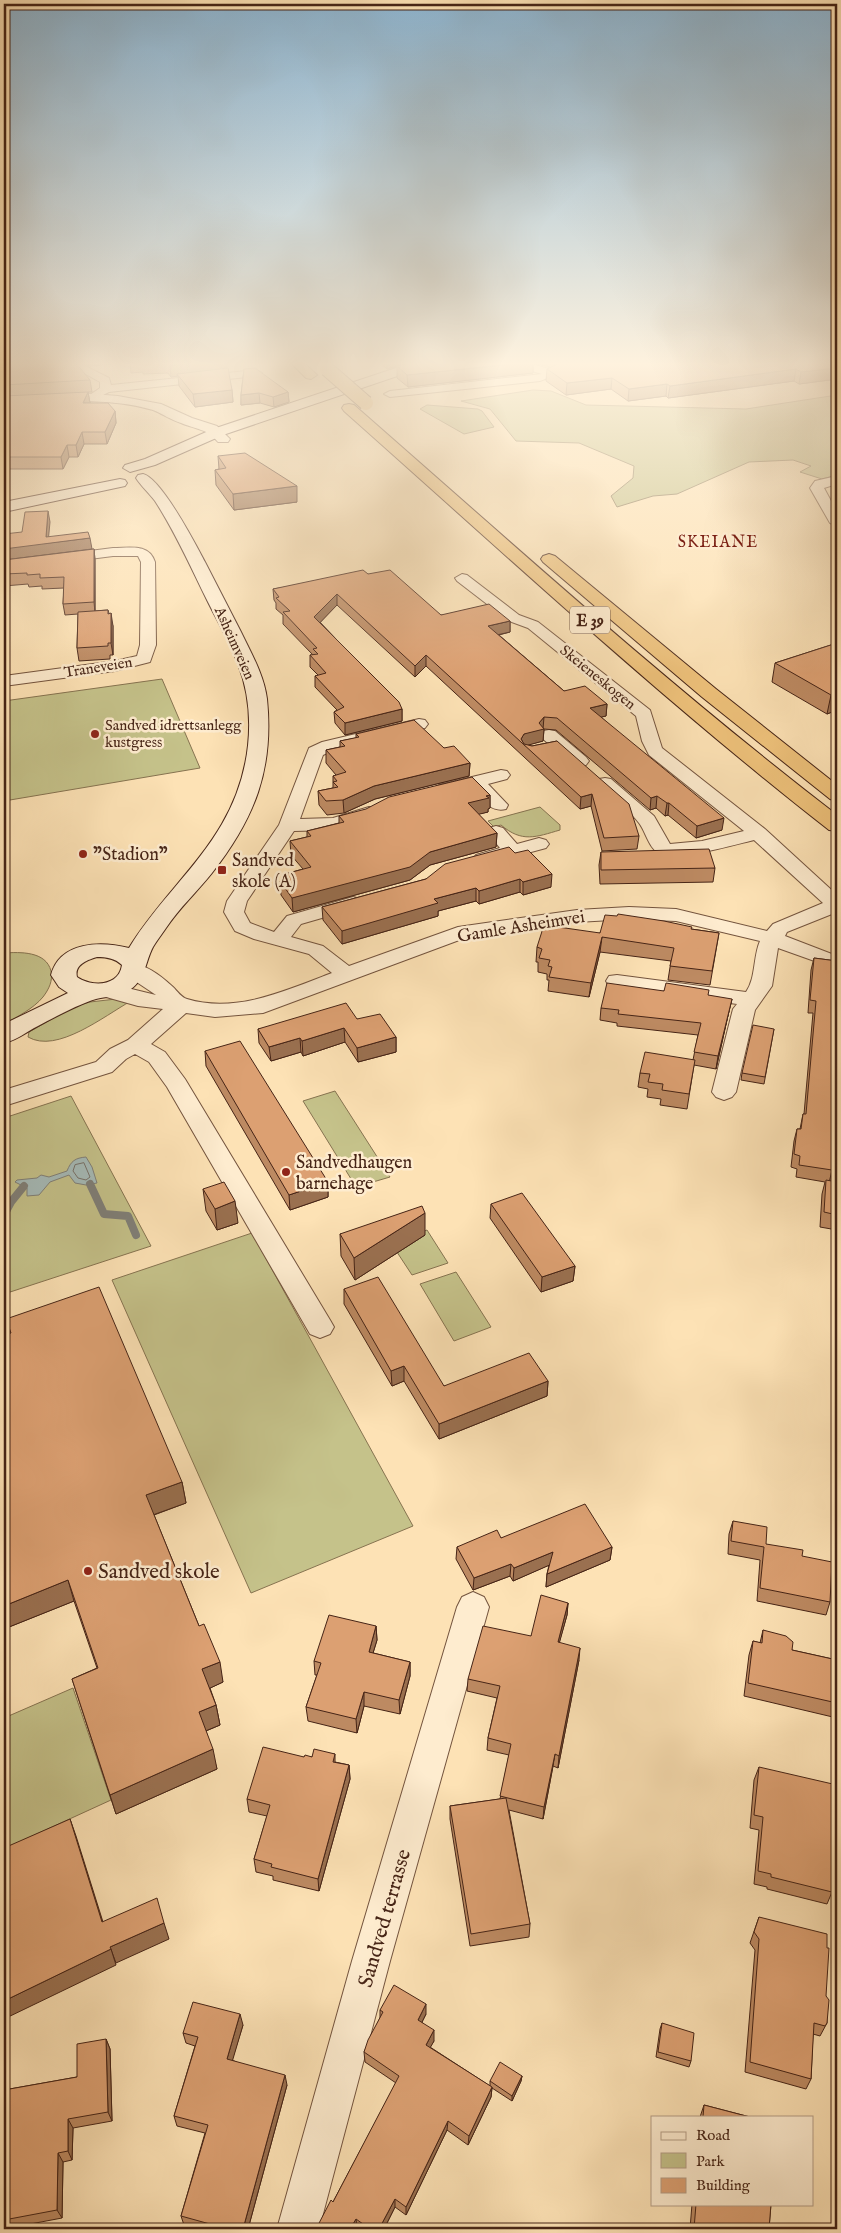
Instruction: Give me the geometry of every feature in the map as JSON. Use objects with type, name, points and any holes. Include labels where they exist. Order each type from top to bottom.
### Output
[{"type":"highway","name":"E 39","points":[[425,466],[678,698],[798,796],[837,824]]},
{"type":"highway","name":"E 39","points":[[535,548],[709,693],[837,795]]},
{"type":"main road","points":[[125,478],[145,466]]},
{"type":"main road","points":[[4,507],[125,478],[145,476],[158,466]]},
{"type":"main road","name":"Asheimveien","points":[[134,967],[142,947],[164,912],[204,868],[233,824],[246,798],[258,754],[259,715],[257,696],[247,663],[190,549],[161,499],[145,476]]},
{"type":"main road","name":"Asheimveien","points":[[38,499],[105,477],[108,480],[125,478],[165,508]]},
{"type":"main road","name":"Asheimveien","points":[[104,950],[164,912]]},
{"type":"main road","points":[[4,1036],[28,1021],[127,980],[134,967],[125,954],[104,950],[85,952],[68,963],[63,975],[66,982],[74,988],[100,991]]},
{"type":"main road","points":[[28,1021],[66,982]]},
{"type":"street","points":[[837,480],[820,484],[817,488],[837,523]]},
{"type":"street","name":"Traneveien","points":[[4,566],[113,552],[141,552],[146,556],[148,562],[148,645],[144,659],[115,666],[4,680]]},
{"type":"street","name":"Skeieneskogen","points":[[462,578],[514,618],[533,625],[644,714],[648,725],[648,740],[655,751],[758,833],[837,905]]},
{"type":"street","points":[[346,974],[316,950],[242,927],[234,912],[237,901],[288,825],[315,752],[328,746],[419,724]]},
{"type":"street","points":[[550,743],[647,820],[656,838],[658,853],[702,847],[758,833]]},
{"type":"street","points":[[429,793],[500,775]]},
{"type":"street","points":[[476,782],[499,805]]},
{"type":"street","points":[[288,825],[334,824],[366,815],[382,805]]},
{"type":"street","points":[[496,832],[513,851]]},
{"type":"street","points":[[466,864],[539,844]]},
{"type":"street","points":[[279,939],[294,920],[369,899]]},
{"type":"street","points":[[724,1092],[744,1009],[761,986],[767,950],[772,938],[780,928],[837,905]]},
{"type":"street","name":"Gamle Asheimvei","points":[[100,991],[180,1006],[215,1010],[263,1006],[458,933],[576,916],[629,913],[676,915],[772,938],[837,963]]},
{"type":"street","points":[[4,1098],[104,1067],[118,1054],[136,1045],[180,1006],[158,985],[134,967]]},
{"type":"street","points":[[617,981],[752,999]]},
{"type":"street","points":[[136,1045],[156,1057],[177,1084],[320,1327]]},
{"type":"street","name":"Sandved terrasse","points":[[298,2229],[371,1961],[473,1607]]},
{"type":"green space","points":[[634,466],[740,466],[677,494],[653,496],[617,507],[611,496],[633,478]]},
{"type":"green space","points":[[811,466],[837,466],[837,475],[822,479],[800,472]]},
{"type":"green space","name":"Sandved idrettsanlegg kustgress","points":[[162,679],[200,768],[4,801],[4,701]]},
{"type":"green space","points":[[540,807],[560,825],[560,830],[529,837],[509,831],[501,825],[494,827],[488,821]]},
{"type":"green space","points":[[4,953],[25,953],[38,956],[48,964],[51,971],[51,982],[43,997],[35,1005],[5,1024]]},
{"type":"green space","points":[[116,999],[131,1001],[80,1031],[66,1037],[53,1041],[40,1041],[28,1037],[29,1032],[73,1007],[90,1002]]},
{"type":"green space","points":[[335,1091],[390,1177],[356,1187],[303,1101]]},
{"type":"green space","points":[[71,1096],[151,1246],[4,1294],[4,1118]]},
{"type":"green space","points":[[427,1230],[448,1263],[412,1275],[391,1243]]},
{"type":"green space","points":[[252,1233],[413,1526],[251,1593],[112,1280]]},
{"type":"green space","points":[[456,1272],[491,1327],[454,1341],[420,1284]]},
{"type":"green space","points":[[73,1688],[111,1800],[4,1849],[4,1718]]},
{"type":"water","points":[[86,1157],[92,1167],[97,1183],[86,1185],[75,1183],[69,1175],[50,1182],[39,1195],[27,1196],[27,1188],[15,1182],[17,1180],[37,1178],[41,1175],[49,1177],[67,1171],[74,1161]]},
{"type":"building","points":[[225,466],[266,466],[297,486],[233,494],[215,470],[226,468]]},
{"type":"building","points":[[48,511],[46,537],[88,532],[90,538],[4,549],[4,534],[22,532],[25,512]]},
{"type":"building","points":[[94,549],[94,602],[63,604],[64,577],[40,578],[40,574],[4,574],[4,560]]},
{"type":"building","points":[[363,570],[368,574],[390,570],[441,615],[489,604],[510,621],[488,626],[564,691],[585,686],[607,704],[590,708],[724,818],[697,826],[669,803],[657,796],[651,798],[557,718],[544,717],[539,723],[544,729],[524,734],[521,739],[524,744],[532,746],[557,741],[629,804],[639,836],[604,838],[592,794],[581,797],[426,655],[415,666],[337,594],[314,617],[399,702],[402,709],[345,723],[334,712],[344,707],[315,676],[326,673],[310,655],[318,654],[313,649],[317,648],[283,612],[290,611],[276,598],[279,597],[273,589]]},
{"type":"building","points":[[108,610],[108,614],[111,613],[111,643],[108,643],[108,646],[77,648],[78,612]]},
{"type":"building","points":[[4,627],[7,627],[4,657]]},
{"type":"building","points":[[837,643],[837,693],[831,695],[775,663]]},
{"type":"building","points":[[414,720],[444,748],[454,746],[470,763],[374,786],[343,800],[326,801],[318,791],[338,787],[333,782],[337,781],[333,776],[346,772],[326,750],[345,746],[340,741],[359,737],[356,734]]},
{"type":"building","points":[[472,777],[490,795],[486,796],[489,798],[468,803],[497,833],[430,852],[410,867],[292,898],[280,881],[289,878],[285,874],[311,867],[290,841],[311,836],[307,831],[344,822],[339,816],[366,809],[389,797]]},
{"type":"building","points":[[509,847],[515,853],[528,850],[552,874],[523,882],[520,879],[479,891],[476,888],[434,899],[438,903],[342,931],[322,907],[426,879],[445,864]]},
{"type":"building","points":[[709,849],[715,868],[601,870],[601,852]]},
{"type":"building","points":[[618,914],[664,921],[692,927],[691,929],[719,933],[712,971],[670,966],[674,948],[602,937],[591,983],[549,977],[552,967],[548,966],[550,960],[539,958],[542,949],[537,947],[544,925],[600,933],[605,915],[617,916]]},
{"type":"building","points":[[814,958],[837,961],[837,1166],[832,1170],[799,1165],[800,1156],[794,1154],[797,1129],[801,1129],[803,1114],[806,1114],[816,1001],[810,1000]]},
{"type":"building","points":[[607,983],[664,991],[666,983],[709,990],[708,995],[732,999],[718,1056],[694,1052],[701,1023],[618,1014],[619,1010],[601,1008]]},
{"type":"building","points":[[346,1003],[357,1019],[380,1014],[396,1037],[357,1048],[344,1028],[302,1041],[300,1038],[269,1047],[258,1029]]},
{"type":"building","points":[[753,1025],[774,1029],[765,1077],[742,1073]]},
{"type":"building","points":[[240,1041],[328,1182],[289,1195],[205,1051]]},
{"type":"building","points":[[645,1052],[695,1060],[689,1094],[662,1090],[663,1084],[648,1082],[650,1074],[640,1073]]},
{"type":"building","points":[[826,1180],[837,1182],[837,1215],[824,1212]]},
{"type":"building","points":[[224,1182],[235,1201],[215,1209],[203,1189]]},
{"type":"building","points":[[522,1193],[575,1266],[542,1277],[491,1204]]},
{"type":"building","points":[[422,1206],[425,1213],[354,1258],[340,1234]]},
{"type":"building","points":[[378,1277],[444,1386],[529,1353],[548,1381],[439,1424],[404,1366],[391,1371],[344,1289]]},
{"type":"building","name":"Sandved skole","points":[[99,1287],[182,1482],[146,1495],[199,1626],[204,1624],[220,1662],[202,1669],[216,1705],[199,1712],[213,1749],[110,1795],[72,1679],[98,1668],[68,1580],[4,1606],[4,1335],[11,1333],[6,1319]]},
{"type":"building","points":[[585,1504],[612,1547],[547,1574],[553,1552],[514,1568],[511,1564],[474,1578],[457,1547],[497,1530],[501,1538]]},
{"type":"building","points":[[733,1521],[767,1527],[766,1544],[803,1550],[802,1556],[832,1562],[830,1602],[760,1588],[764,1547],[731,1541]]},
{"type":"building","points":[[541,1595],[568,1603],[558,1642],[580,1648],[559,1756],[555,1754],[544,1807],[500,1796],[511,1744],[488,1738],[500,1686],[468,1679],[483,1626],[531,1636]]},
{"type":"building","points":[[329,1615],[376,1626],[369,1652],[410,1662],[399,1700],[364,1692],[356,1719],[306,1707],[321,1663],[314,1661]]},
{"type":"building","points":[[763,1630],[786,1636],[793,1642],[792,1650],[837,1660],[837,1703],[748,1683],[753,1641],[762,1643]]},
{"type":"building","points":[[263,1747],[304,1757],[305,1755],[312,1757],[314,1749],[335,1754],[333,1762],[349,1765],[318,1879],[271,1867],[272,1864],[254,1859],[270,1805],[247,1799]]},
{"type":"building","points":[[759,1767],[837,1785],[832,1892],[771,1877],[771,1874],[758,1871],[763,1817],[754,1815]]},
{"type":"building","points":[[506,1798],[530,1924],[471,1934],[450,1806]]},
{"type":"building","points":[[70,1819],[102,1922],[157,1898],[164,1923],[110,1947],[111,1949],[4,2001],[4,1848]]},
{"type":"building","points":[[759,1917],[827,1934],[827,1948],[829,1948],[826,1996],[829,2000],[827,2023],[825,2026],[814,2023],[811,2079],[750,2062],[759,1939],[754,1932]]},
{"type":"building","points":[[394,1985],[426,2004],[418,2020],[434,2030],[426,2045],[492,2087],[469,2136],[448,2121],[406,2207],[395,2199],[379,2229],[370,2229],[356,2219],[350,2229],[316,2229],[331,2200],[333,2202],[399,2076],[364,2052],[368,2040],[383,2012],[380,2010]]},
{"type":"building","points":[[193,2002],[240,2014],[227,2059],[285,2075],[243,2229],[228,2229],[181,2216],[208,2125],[174,2116],[198,2037],[183,2033]]},
{"type":"building","points":[[662,2023],[694,2033],[691,2061],[658,2052]]},
{"type":"building","points":[[106,2039],[108,2112],[68,2119],[68,2151],[58,2153],[57,2210],[4,2220],[4,2090],[77,2077],[77,2044]]},
{"type":"building","points":[[500,2062],[522,2076],[512,2096],[490,2081]]},
{"type":"building","points":[[704,2105],[746,2116],[703,2116]]},
{"type":"building","points":[[696,2206],[771,2206],[769,2229],[694,2229]]},
{"type":"waterway","points":[[90,1184],[104,1214],[128,1216],[136,1235]]},
{"type":"waterway","points":[[4,1215],[11,1202],[24,1186]]},
{"type":"place","name":"Sandved idrettsanlegg kustgress","points":[[95,734]]},
{"type":"place","name":"\"Stadion\"","points":[[83,854]]},
{"type":"place","name":"Sandved skole (A)","points":[[222,870]]},
{"type":"place","name":"Sandvedhaugen barnehage","points":[[286,1172]]},
{"type":"place","name":"Sandved skole","points":[[88,1571]]},
{"type":"district","name":"SKEIANE","points":[[718,541]]}]
